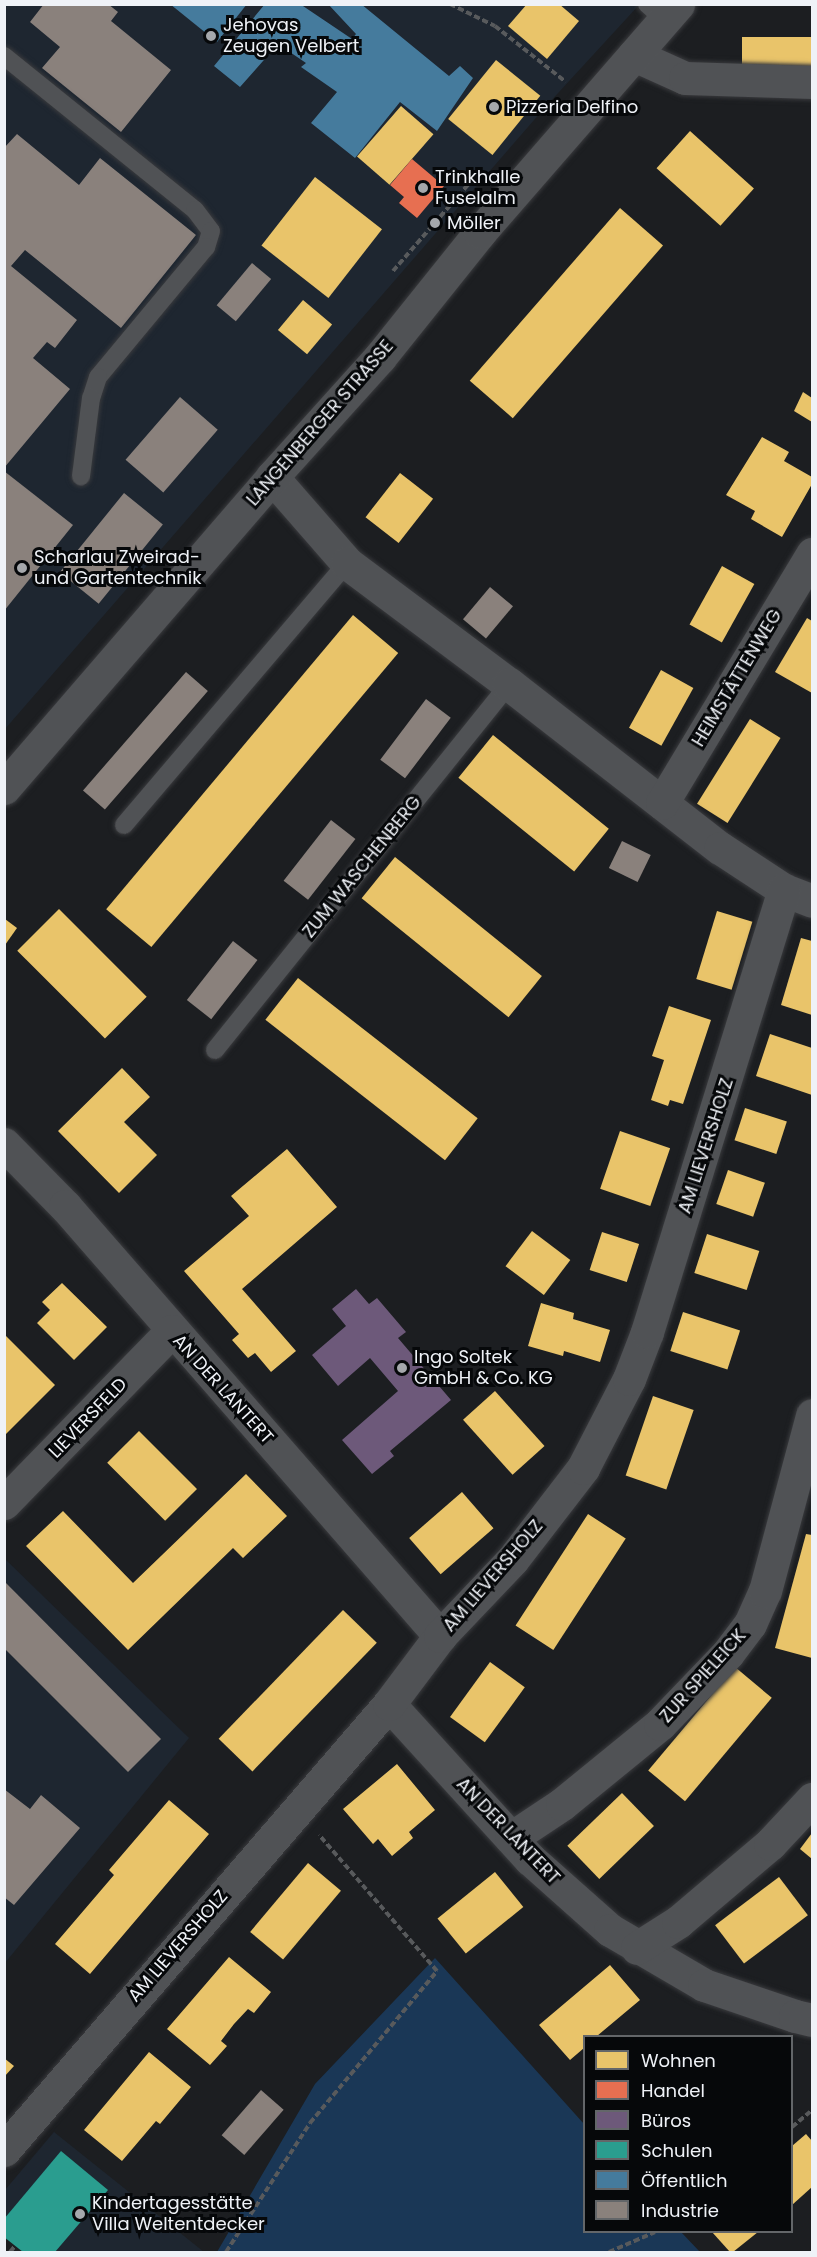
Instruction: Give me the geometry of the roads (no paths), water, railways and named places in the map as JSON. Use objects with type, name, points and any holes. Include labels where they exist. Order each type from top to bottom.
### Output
[{"type":"street","name":"LANGENBERGER STRASSE","points":[[4,788],[272,477],[380,357],[480,231],[634,56],[664,10]]},
{"type":"street","points":[[634,56],[685,78],[813,82]]},
{"type":"street","points":[[272,477],[347,563],[509,684],[720,849],[798,895]]},
{"type":"street","name":"HEIMSTÄTTENWEG","points":[[662,803],[813,554]]},
{"type":"street","name":"AM LIEVERSHOLZ","points":[[4,2150],[389,1704],[440,1636],[513,1559],[583,1468],[629,1379],[647,1332],[798,895]]},
{"type":"street","name":"AN DER LANTERT","points":[[4,1144],[64,1206],[440,1636]]},
{"type":"street","name":"LIEVERSFELD","points":[[4,1503],[171,1331]]},
{"type":"street","name":"ZUR SPIELEICK","points":[[511,1838],[561,1804],[660,1724],[729,1653],[750,1624],[765,1591],[813,1415]]},
{"type":"street","name":"AN DER LANTERT","points":[[389,1704],[530,1859],[610,1930],[704,1985],[807,2013]]},
{"type":"street","points":[[638,1948],[678,1922],[740,1870],[770,1844],[813,1799]]},
{"type":"lane","points":[[4,56],[195,210],[211,231],[206,247],[98,377],[92,398],[81,476]]},
{"type":"lane","points":[[124,825],[347,563]]},
{"type":"lane","name":"ZUM WASCHENBERG","points":[[215,1050],[509,684]]},
{"type":"place","name":"Jehovas Zeugen Velbert","points":[[211,36]]},
{"type":"place","name":"Pizzeria Delfino","points":[[494,107]]},
{"type":"place","name":"Trinkhalle Fuselalm","points":[[423,188]]},
{"type":"place","name":"Möller","points":[[435,223]]},
{"type":"place","name":"Scharlau Zweirad- und Gartentechnik","points":[[22,568]]},
{"type":"place","name":"Ingo Soltek GmbH & Co. KG","points":[[402,1368]]},
{"type":"place","name":"Kindertagesstätte Villa Weltentdecker","points":[[80,2214]]}]
